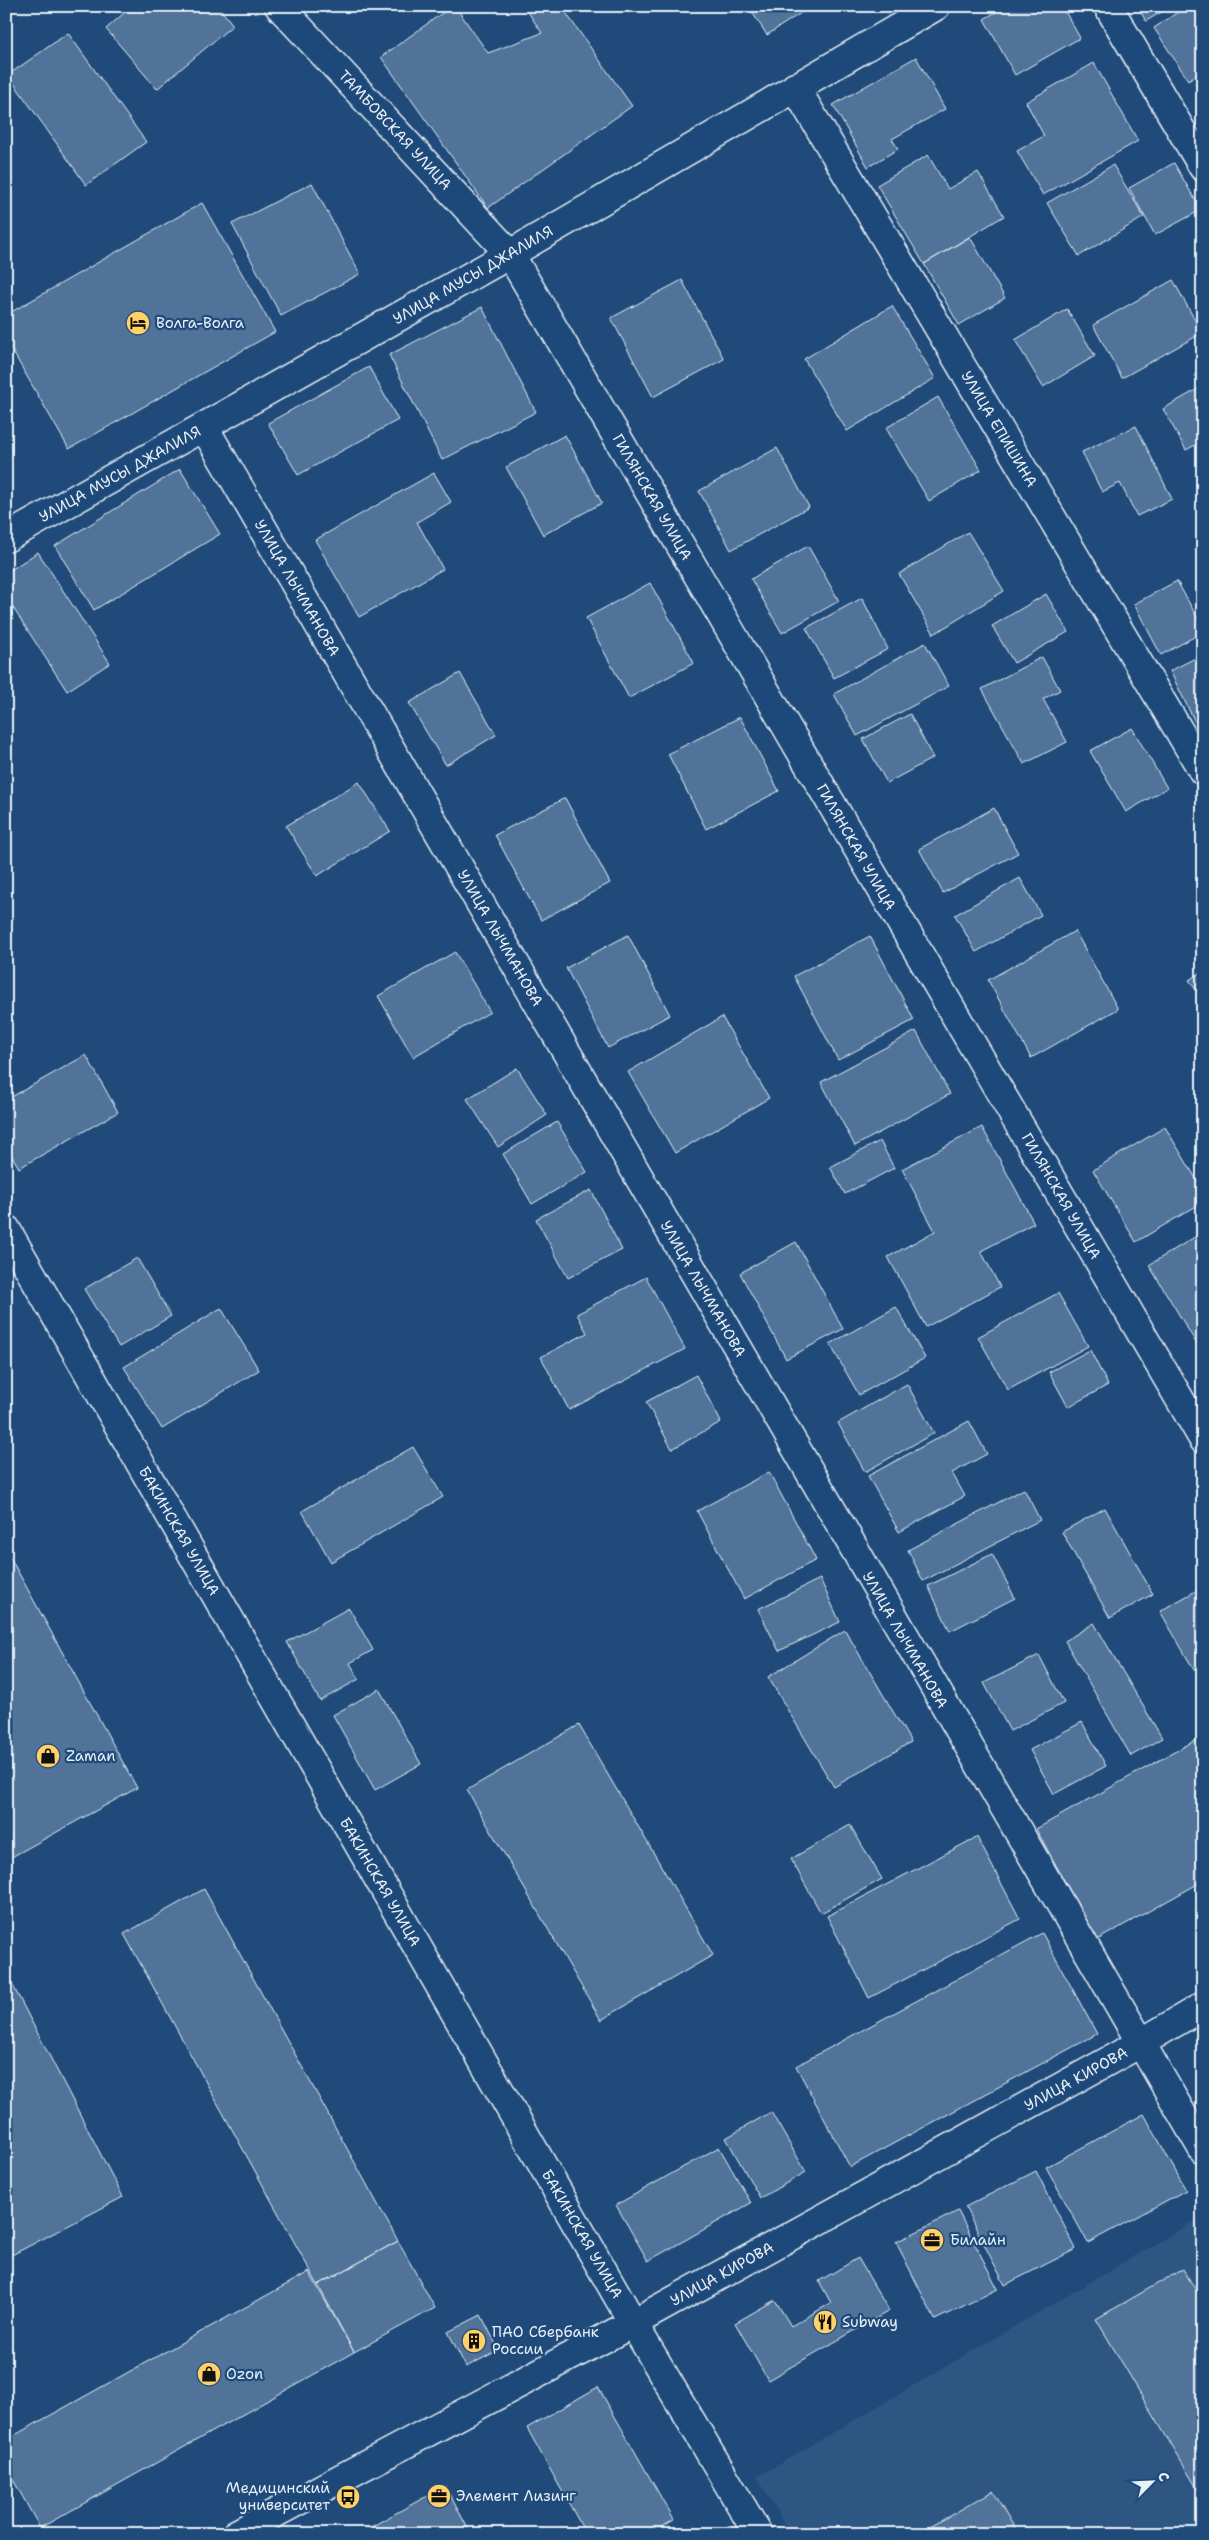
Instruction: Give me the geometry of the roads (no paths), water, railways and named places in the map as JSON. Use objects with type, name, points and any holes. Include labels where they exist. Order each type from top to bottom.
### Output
[{"type":"street","name":"ТАМБОВСКАЯ УЛИЦА","points":[[279,6],[510,254]]},
{"type":"street","name":"УЛИЦА МУСЫ ДЖАЛИЛЯ","points":[[6,538],[510,254],[936,6]]},
{"type":"street","points":[[1108,6],[1203,167]]},
{"type":"street","name":"УЛИЦА ЕПИШИНА","points":[[795,88],[1203,771]]},
{"type":"street","name":"ГИЛЯНСКАЯ УЛИЦА","points":[[510,254],[1203,1439]]},
{"type":"street","name":"УЛИЦА ЛЫЧМАНОВА","points":[[204,427],[1139,2044],[1203,2150]]},
{"type":"street","name":"БАКИНСКАЯ УЛИЦА","points":[[6,1228],[633,2323],[758,2534]]},
{"type":"street","name":"УЛИЦА КИРОВА","points":[[236,2534],[633,2323],[1139,2044],[1203,2006]]},
{"type":"place","name":"Волга-Волга","points":[[138,323]]},
{"type":"place","name":"Zaman","points":[[48,1756]]},
{"type":"place","name":"Билайн","points":[[932,2240]]},
{"type":"place","name":"Subway","points":[[825,2322]]},
{"type":"place","name":"ПАО Сбербанк России","points":[[474,2341]]},
{"type":"place","name":"Ozon","points":[[209,2374]]},
{"type":"place","name":"Элемент Лизинг","points":[[439,2496]]},
{"type":"place","name":"Медицинский университет","points":[[348,2497]]}]
